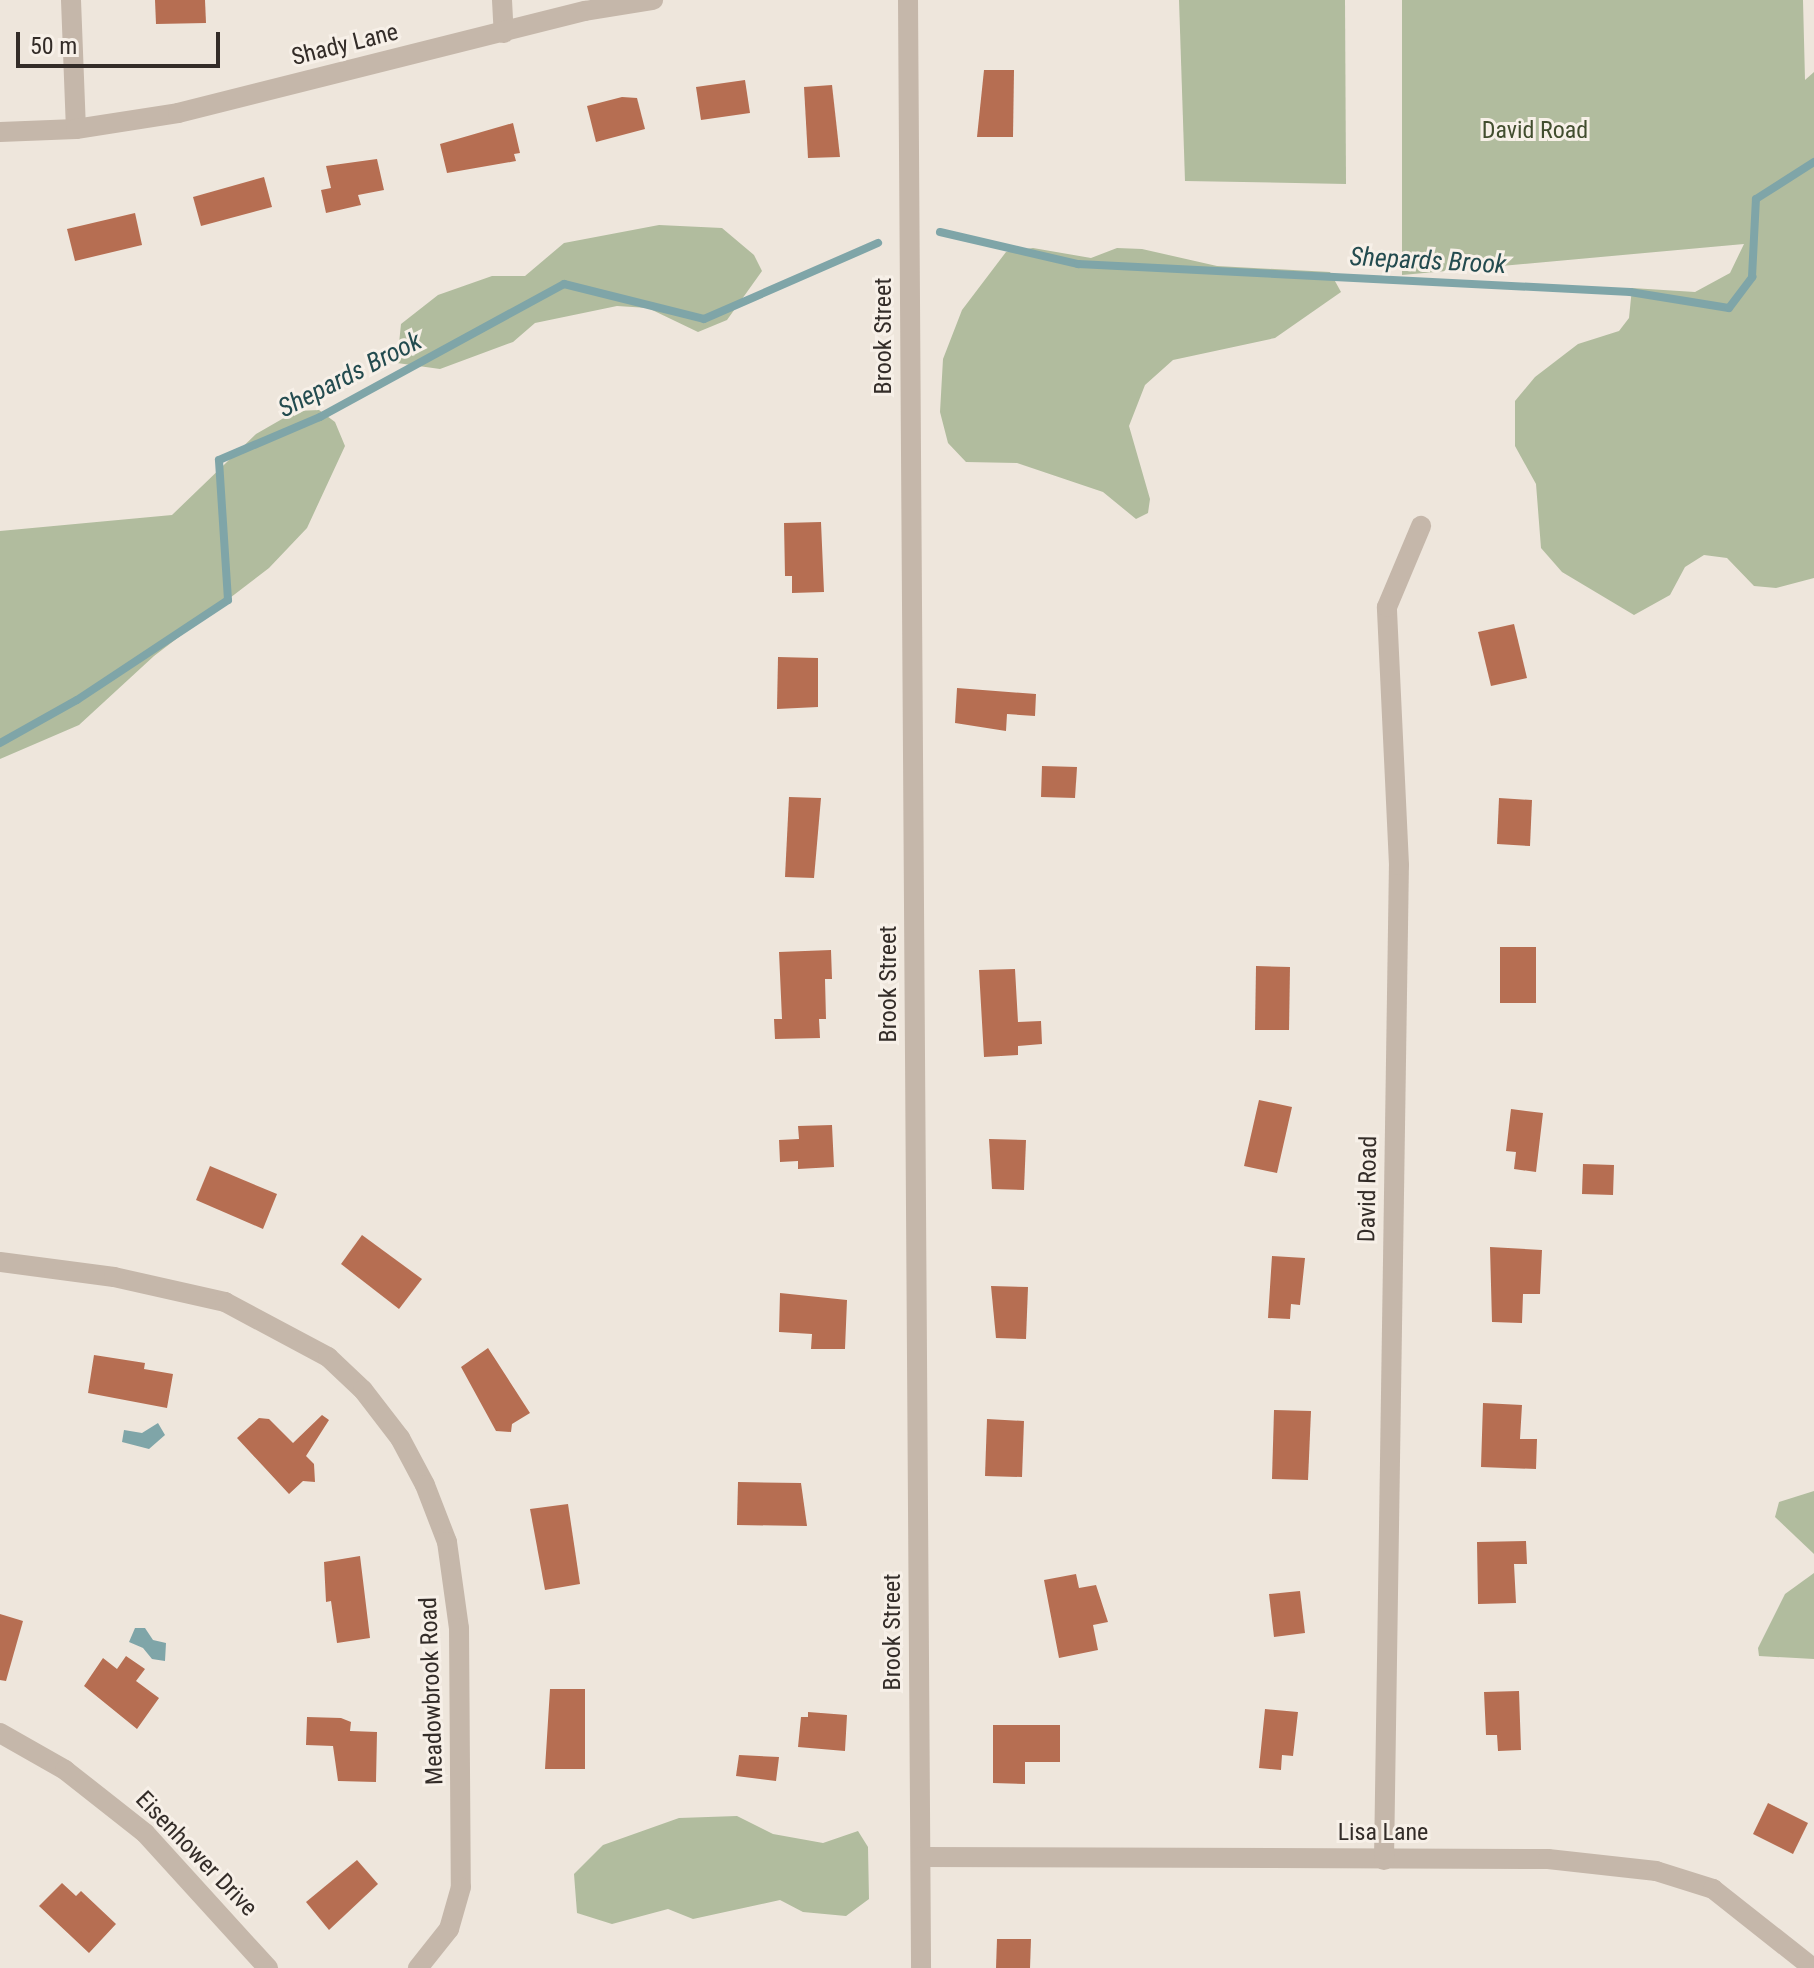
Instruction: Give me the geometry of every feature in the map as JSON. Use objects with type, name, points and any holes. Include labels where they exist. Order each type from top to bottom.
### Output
[{"type":"street","points":[[71,0],[76,129]]},
{"type":"street","points":[[502,0],[504,33]]},
{"type":"street","name":"Shady Lane","points":[[0,132],[76,129],[178,113],[585,11],[653,0]]},
{"type":"street","name":"Brook Street","points":[[908,0],[921,1968]]},
{"type":"street","name":"David Road","points":[[1384,1860],[1399,865],[1387,607],[1421,526]]},
{"type":"street","name":"Meadowbrook Road","points":[[0,1262],[165,1286],[225,1302],[316,1348],[363,1390],[411,1457],[447,1542],[459,1628],[461,1833],[457,1910],[418,1968]]},
{"type":"street","name":"Eisenhower Drive","points":[[0,1733],[65,1770],[145,1833],[268,1968]]},
{"type":"street","name":"Lisa Lane","points":[[921,1857],[1548,1859],[1672,1874],[1713,1889],[1813,1968]]},
{"type":"green space","points":[[1179,0],[1345,0],[1346,184],[1185,181]]},
{"type":"green space","points":[[1402,0],[1803,0],[1805,80],[1814,72],[1814,578],[1776,588],[1754,586],[1727,558],[1704,555],[1685,567],[1670,595],[1634,615],[1562,572],[1541,548],[1536,484],[1515,446],[1515,401],[1535,377],[1578,344],[1619,331],[1629,318],[1632,288],[1695,292],[1730,273],[1744,244],[1402,275]]},
{"type":"green space","points":[[659,225],[722,228],[754,255],[762,271],[727,320],[698,332],[648,308],[617,306],[535,323],[513,342],[440,369],[397,363],[401,324],[438,295],[492,276],[525,276],[564,243]]},
{"type":"green space","points":[[1033,248],[1091,258],[1117,248],[1142,249],[1217,266],[1330,272],[1341,292],[1275,338],[1173,360],[1145,385],[1129,426],[1150,499],[1148,513],[1136,519],[1103,492],[1017,463],[966,462],[948,443],[940,412],[943,359],[962,310],[1006,252]]},
{"type":"green space","points":[[319,410],[335,422],[345,446],[307,528],[269,568],[154,656],[79,725],[0,759],[0,531],[172,515],[256,434],[296,411]]},
{"type":"green space","points":[[1814,1491],[1814,1554],[1775,1517],[1779,1502]]},
{"type":"green space","points":[[1814,1573],[1814,1659],[1759,1656],[1758,1648],[1785,1594]]},
{"type":"green space","points":[[737,1816],[773,1834],[823,1843],[858,1831],[868,1847],[869,1899],[846,1916],[803,1912],[780,1900],[693,1919],[668,1909],[612,1924],[577,1913],[574,1874],[603,1845],[679,1818]]},
{"type":"water","points":[[158,1423],[165,1435],[149,1449],[122,1442],[124,1430],[142,1433]]},
{"type":"water","points":[[135,1628],[145,1628],[153,1640],[166,1643],[165,1661],[152,1659],[143,1648],[129,1642]]},
{"type":"building","points":[[155,0],[205,0],[206,23],[156,24]]},
{"type":"building","points":[[984,70],[1014,70],[1013,137],[977,137]]},
{"type":"building","points":[[745,80],[750,113],[701,120],[696,87]]},
{"type":"building","points":[[832,85],[840,157],[808,158],[804,87]]},
{"type":"building","points":[[622,97],[637,98],[645,129],[596,142],[587,106]]},
{"type":"building","points":[[513,123],[520,153],[514,154],[516,161],[447,173],[440,144]]},
{"type":"building","points":[[377,159],[384,190],[358,195],[361,205],[326,213],[321,190],[331,188],[326,166]]},
{"type":"building","points":[[264,177],[272,207],[201,226],[193,197]]},
{"type":"building","points":[[135,213],[142,245],[75,261],[67,229]]},
{"type":"building","points":[[821,522],[824,592],[792,593],[792,576],[785,576],[784,523]]},
{"type":"building","points":[[1514,624],[1527,678],[1491,686],[1478,632]]},
{"type":"building","points":[[778,657],[818,658],[818,707],[777,709]]},
{"type":"building","points":[[957,688],[1036,694],[1035,716],[1007,714],[1006,731],[955,723]]},
{"type":"building","points":[[1042,766],[1077,767],[1075,798],[1041,797]]},
{"type":"building","points":[[789,797],[821,798],[814,878],[785,877]]},
{"type":"building","points":[[1499,798],[1532,800],[1530,846],[1497,844]]},
{"type":"building","points":[[1500,947],[1536,947],[1536,1003],[1500,1003]]},
{"type":"building","points":[[831,950],[832,979],[825,979],[826,1019],[819,1019],[820,1038],[775,1039],[774,1019],[782,1019],[779,952]]},
{"type":"building","points":[[1256,966],[1290,967],[1289,1030],[1255,1030]]},
{"type":"building","points":[[1015,969],[1018,1022],[1041,1021],[1042,1044],[1018,1046],[1018,1055],[984,1057],[979,970]]},
{"type":"building","points":[[1259,1100],[1292,1107],[1277,1173],[1244,1166]]},
{"type":"building","points":[[1511,1109],[1543,1113],[1536,1172],[1514,1169],[1516,1152],[1506,1151]]},
{"type":"building","points":[[832,1125],[834,1167],[798,1169],[798,1161],[780,1162],[779,1140],[799,1139],[798,1126]]},
{"type":"building","points":[[989,1139],[1026,1140],[1024,1190],[992,1189]]},
{"type":"building","points":[[1583,1164],[1614,1165],[1613,1195],[1582,1194]]},
{"type":"building","points":[[210,1166],[277,1194],[263,1229],[196,1200]]},
{"type":"building","points":[[362,1235],[422,1279],[399,1309],[341,1264]]},
{"type":"building","points":[[1490,1247],[1542,1250],[1540,1294],[1523,1294],[1522,1323],[1492,1322]]},
{"type":"building","points":[[1272,1256],[1305,1258],[1300,1305],[1291,1304],[1290,1319],[1268,1318]]},
{"type":"building","points":[[991,1286],[1028,1287],[1026,1339],[996,1338]]},
{"type":"building","points":[[780,1293],[847,1300],[845,1349],[811,1349],[812,1334],[779,1332]]},
{"type":"building","points":[[488,1348],[530,1413],[512,1424],[511,1432],[496,1431],[461,1367]]},
{"type":"building","points":[[94,1355],[145,1363],[144,1369],[173,1374],[167,1408],[88,1393]]},
{"type":"building","points":[[1483,1403],[1522,1405],[1520,1439],[1537,1439],[1536,1469],[1481,1467]]},
{"type":"building","points":[[1274,1410],[1311,1411],[1308,1480],[1272,1479]]},
{"type":"building","points":[[322,1415],[329,1420],[306,1456],[314,1464],[315,1482],[303,1481],[289,1494],[237,1438],[259,1418],[269,1419],[293,1443]]},
{"type":"building","points":[[987,1419],[1024,1421],[1022,1477],[985,1476]]},
{"type":"building","points":[[738,1482],[801,1483],[807,1526],[737,1525]]},
{"type":"building","points":[[568,1504],[580,1584],[545,1590],[530,1509]]},
{"type":"building","points":[[1526,1541],[1527,1564],[1514,1564],[1516,1603],[1478,1604],[1477,1542]]},
{"type":"building","points":[[360,1556],[370,1638],[337,1643],[331,1601],[326,1602],[324,1562]]},
{"type":"building","points":[[1076,1574],[1079,1588],[1096,1585],[1108,1622],[1093,1625],[1098,1650],[1059,1658],[1044,1580]]},
{"type":"building","points":[[1300,1591],[1305,1633],[1274,1637],[1269,1594]]},
{"type":"building","points":[[0,1614],[23,1621],[6,1681],[0,1680]]},
{"type":"building","points":[[126,1656],[145,1669],[136,1681],[159,1698],[137,1729],[84,1686],[103,1658],[117,1669]]},
{"type":"building","points":[[550,1689],[585,1689],[585,1769],[545,1769]]},
{"type":"building","points":[[1519,1691],[1521,1750],[1498,1751],[1497,1735],[1486,1735],[1484,1692]]},
{"type":"building","points":[[1265,1709],[1298,1712],[1293,1756],[1282,1755],[1281,1770],[1259,1768]]},
{"type":"building","points":[[808,1712],[847,1715],[845,1751],[798,1747],[801,1717],[808,1717]]},
{"type":"building","points":[[307,1717],[341,1718],[351,1722],[350,1731],[377,1732],[376,1782],[338,1781],[333,1746],[306,1745]]},
{"type":"building","points":[[993,1725],[1060,1725],[1060,1762],[1025,1762],[1025,1784],[993,1783]]},
{"type":"building","points":[[739,1755],[779,1757],[776,1781],[736,1776]]},
{"type":"building","points":[[1768,1803],[1808,1823],[1793,1854],[1753,1834]]},
{"type":"building","points":[[357,1860],[378,1884],[329,1930],[306,1902]]},
{"type":"building","points":[[62,1883],[76,1896],[81,1891],[116,1924],[89,1953],[39,1906]]},
{"type":"building","points":[[997,1939],[1031,1939],[1030,1968],[996,1968]]},
{"type":"waterway","name":"Shepards Brook","points":[[940,232],[1078,264],[1630,292],[1729,308],[1752,277],[1756,199],[1814,162]]},
{"type":"waterway","name":"Shepards Brook","points":[[0,743],[77,700],[228,600],[219,460],[320,417],[564,284],[704,319],[878,243]]}]
